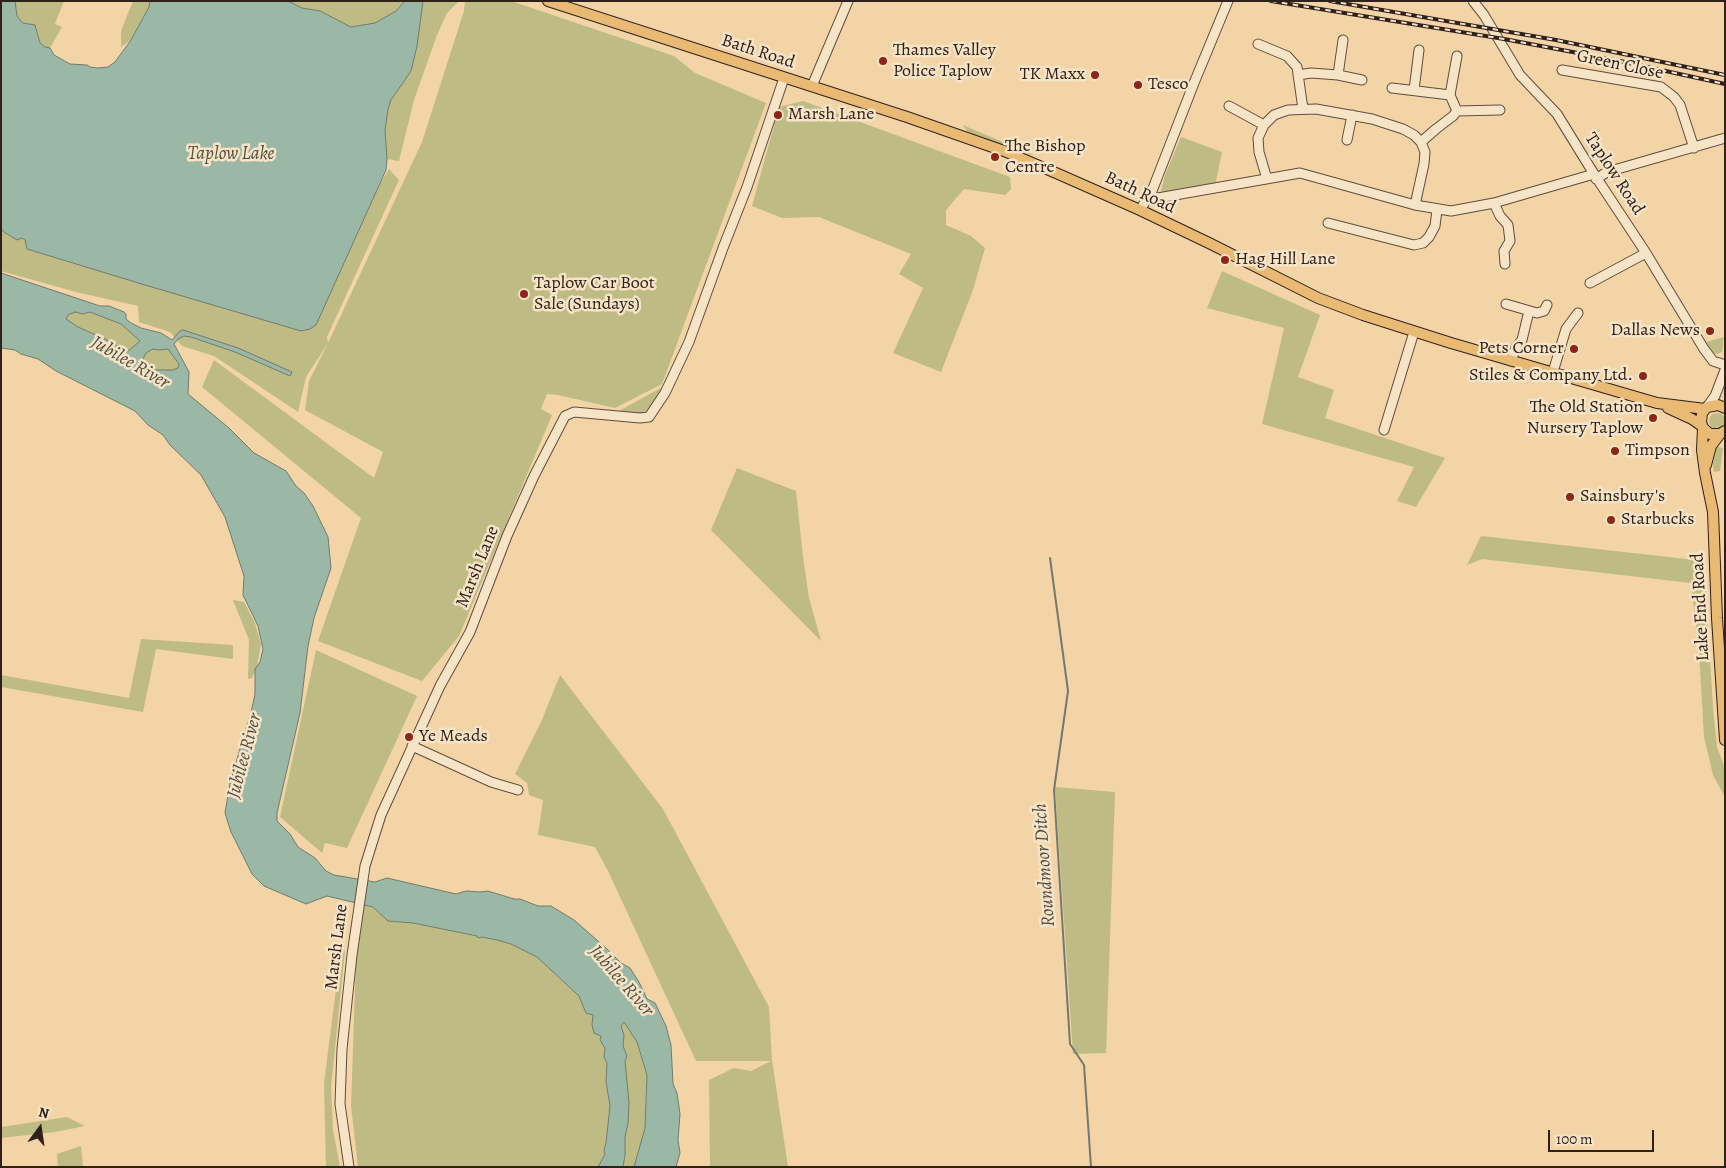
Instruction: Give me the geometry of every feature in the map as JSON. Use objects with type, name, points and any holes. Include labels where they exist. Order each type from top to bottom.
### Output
[{"type":"main road","name":"Bath Road","points":[[548,1],[812,86],[1004,151],[1140,210],[1318,298],[1414,332],[1657,403],[1692,419],[1710,434],[1723,433]]},
{"type":"main road","name":"Bath Road","points":[[1657,403],[1706,408],[1714,405],[1725,408]]},
{"type":"main road","name":"Lake End Road","points":[[1706,408],[1701,417],[1703,427],[1702,450],[1704,473],[1713,512],[1718,647],[1725,740]]},
{"type":"main road","name":"Lake End Road","points":[[1704,473],[1711,446],[1723,433]]},
{"type":"street","points":[[812,86],[848,1]]},
{"type":"street","points":[[1140,210],[1150,196],[1228,1]]},
{"type":"street","name":"Taplow Road","points":[[1473,1],[1484,15],[1520,75],[1557,114],[1595,177],[1646,253],[1704,349],[1713,361],[1725,368]]},
{"type":"street","points":[[1338,75],[1343,40]]},
{"type":"street","points":[[1258,44],[1287,56],[1297,67],[1303,109]]},
{"type":"street","points":[[1414,90],[1419,50]]},
{"type":"street","points":[[1457,56],[1450,95],[1457,111]]},
{"type":"street","name":"Green Close","points":[[1562,70],[1661,88],[1674,96],[1680,105],[1694,148]]},
{"type":"street","points":[[1298,75],[1311,73],[1338,75],[1362,80]]},
{"type":"street","name":"Marsh Lane","points":[[349,1167],[340,1104],[346,1009],[365,866],[381,815],[440,686],[470,632],[507,536],[534,476],[565,416],[574,412],[640,418],[649,417],[665,393],[689,342],[747,187],[784,78]]},
{"type":"street","points":[[1392,88],[1450,95]]},
{"type":"street","points":[[1229,106],[1264,125]]},
{"type":"street","points":[[1267,179],[1259,152],[1258,138],[1264,125],[1274,115],[1288,110],[1303,109],[1316,109],[1352,115],[1403,129],[1414,135],[1421,142],[1425,152],[1424,164],[1415,205]]},
{"type":"street","points":[[1457,111],[1500,110]]},
{"type":"street","points":[[1421,142],[1457,111]]},
{"type":"street","points":[[1347,140],[1352,115]]},
{"type":"street","points":[[1150,196],[1158,198],[1300,173],[1415,205],[1438,210],[1458,210],[1494,203],[1595,177],[1725,138]]},
{"type":"street","points":[[1494,203],[1500,216],[1508,225],[1510,241],[1504,251],[1505,264]]},
{"type":"street","points":[[1328,222],[1414,245],[1429,238],[1435,226],[1438,210]]},
{"type":"street","points":[[1590,283],[1646,253]]},
{"type":"street","points":[[1506,304],[1537,313],[1544,311],[1547,305]]},
{"type":"street","points":[[1511,361],[1516,347],[1522,340],[1528,311]]},
{"type":"street","points":[[1553,372],[1566,329],[1578,312]]},
{"type":"street","points":[[1384,430],[1414,332]]},
{"type":"street","points":[[1725,368],[1725,376]]},
{"type":"street","points":[[1706,408],[1715,396],[1725,368]]},
{"type":"street","points":[[412,746],[491,782],[518,790]]},
{"type":"shaded area","points":[[15,1],[64,1],[55,24],[62,27],[50,48],[40,43],[35,25],[23,23],[17,16]]},
{"type":"shaded area","points":[[133,1],[150,1],[149,7],[131,40],[121,47],[121,31]]},
{"type":"shaded area","points":[[288,1],[405,1],[396,11],[375,23],[351,27],[320,11],[302,8]]},
{"type":"shaded area","points":[[423,1],[459,1],[447,13],[437,35],[414,100],[399,161],[387,159],[385,130],[388,109],[391,100],[411,71]]},
{"type":"shaded area","points":[[465,1],[511,1],[674,56],[695,73],[766,103],[662,384],[615,408],[547,394],[541,409],[552,415],[459,636],[422,681],[318,641],[361,518],[202,387],[214,360],[374,478],[383,452],[305,410],[309,381],[422,142],[464,11]]},
{"type":"shaded area","points":[[803,101],[1010,177],[1011,189],[1005,195],[964,189],[946,210],[946,225],[971,236],[985,248],[973,290],[941,372],[893,353],[923,288],[899,274],[911,254],[819,217],[782,218],[752,206],[779,107]]},
{"type":"shaded area","points":[[963,125],[1033,155],[1020,153],[981,139],[967,131]]},
{"type":"shaded area","points":[[1181,137],[1222,152],[1216,181],[1218,184],[1161,191],[1165,175]]},
{"type":"shaded area","points":[[389,169],[399,180],[327,337],[328,343],[306,377],[298,412],[214,356],[182,346],[170,332],[139,322],[138,306],[76,292],[1,271],[1,228],[4,232],[25,240],[27,249],[292,328]]},
{"type":"shaded area","points":[[1222,271],[1320,315],[1298,377],[1334,390],[1325,418],[1445,458],[1416,507],[1397,501],[1414,467],[1262,424],[1284,328],[1207,308]]},
{"type":"shaded area","points":[[75,312],[83,314],[90,312],[121,324],[141,341],[127,352],[99,334],[96,335],[78,327],[66,319],[68,315]]},
{"type":"shaded area","points":[[1724,337],[1722,352],[1713,353],[1706,342]]},
{"type":"shaded area","points":[[153,348],[163,350],[168,348],[179,364],[178,369],[154,370],[143,359],[146,353]]},
{"type":"shaded area","points":[[666,385],[649,411],[641,415],[617,412]]},
{"type":"shaded area","points":[[1714,413],[1720,413],[1725,418],[1723,427],[1714,429],[1709,424],[1709,418]]},
{"type":"shaded area","points":[[1717,447],[1723,448],[1720,471],[1714,472],[1713,464]]},
{"type":"shaded area","points":[[737,468],[796,491],[809,598],[821,641],[711,530]]},
{"type":"shaded area","points":[[1481,536],[1704,561],[1713,707],[1717,747],[1725,768],[1725,797],[1713,775],[1704,737],[1699,652],[1691,583],[1482,559],[1467,565]]},
{"type":"shaded area","points":[[233,600],[244,602],[255,623],[261,644],[257,667],[252,678],[248,679],[249,640]]},
{"type":"shaded area","points":[[141,639],[233,645],[233,659],[156,649],[143,712],[1,687],[1,675],[129,698]]},
{"type":"shaded area","points":[[316,650],[417,696],[347,848],[325,843],[322,853],[280,817]]},
{"type":"shaded area","points":[[560,675],[663,809],[769,1007],[772,1060],[788,1167],[710,1167],[709,1080],[734,1068],[751,1071],[771,1061],[696,1061],[608,871],[595,847],[538,835],[543,800],[529,795],[527,783],[515,774],[541,722]]},
{"type":"shaded area","points":[[1055,787],[1115,792],[1106,1053],[1073,1054]]},
{"type":"shaded area","points":[[364,905],[373,907],[389,921],[413,923],[511,944],[537,957],[579,996],[586,1013],[593,1015],[592,1025],[601,1036],[600,1040],[605,1048],[604,1057],[607,1063],[606,1082],[610,1106],[605,1154],[598,1167],[358,1167],[351,1106],[356,961]]},
{"type":"shaded area","points":[[341,950],[345,951],[331,1087],[333,1130],[340,1167],[326,1167],[324,1083]]},
{"type":"shaded area","points":[[624,1022],[637,1042],[647,1075],[645,1128],[634,1167],[623,1167],[628,1123],[625,1061],[627,1056],[623,1046],[624,1035],[621,1026]]},
{"type":"shaded area","points":[[67,1117],[85,1126],[55,1132],[1,1138],[1,1127]]},
{"type":"shaded area","points":[[81,1146],[83,1167],[58,1167],[57,1154]]},
{"type":"water","name":"Taplow Lake","points":[[1,1],[15,1],[17,16],[23,23],[35,25],[40,43],[50,48],[54,55],[70,64],[98,68],[108,67],[115,62],[131,40],[149,7],[150,1],[288,1],[302,8],[320,11],[351,27],[375,23],[396,11],[405,1],[423,1],[417,46],[411,71],[391,100],[388,109],[385,130],[386,170],[316,325],[301,331],[145,285],[27,249],[25,240],[22,238],[17,240],[4,232],[1,228]]},
{"type":"water","name":"Jubilee River","points":[[1,273],[100,306],[109,306],[124,312],[126,319],[131,323],[141,328],[161,333],[172,340],[183,330],[238,348],[292,372],[290,376],[235,352],[191,337],[184,336],[174,344],[189,372],[188,394],[229,428],[254,453],[286,471],[313,506],[328,537],[331,568],[314,618],[308,646],[300,713],[277,813],[277,821],[290,834],[298,847],[315,858],[326,871],[334,875],[375,882],[387,878],[456,894],[466,891],[488,891],[520,899],[538,906],[551,906],[574,920],[621,963],[630,968],[647,999],[655,1003],[666,1026],[671,1045],[673,1084],[677,1093],[680,1114],[678,1140],[680,1153],[676,1167],[634,1167],[645,1128],[647,1075],[637,1042],[624,1022],[621,1026],[624,1035],[623,1046],[627,1056],[625,1061],[629,1103],[623,1167],[598,1167],[605,1154],[610,1106],[606,1082],[607,1063],[604,1057],[605,1048],[600,1040],[601,1036],[594,1033],[592,1025],[593,1015],[586,1013],[579,996],[537,957],[511,944],[497,940],[478,938],[477,936],[413,923],[388,921],[373,907],[327,896],[306,904],[264,886],[252,874],[231,832],[225,813],[230,783],[255,694],[255,669],[260,662],[263,649],[258,626],[243,595],[244,576],[225,517],[201,475],[170,445],[163,435],[148,425],[135,411],[56,371],[38,359],[21,354],[15,350],[1,348]],"holes":[[[75,312],[83,314],[90,312],[121,324],[140,341],[127,352],[99,334],[96,335],[78,327],[66,319],[68,315]],[[153,349],[168,349],[179,364],[178,368],[173,370],[154,370],[143,359],[146,353]]]},
{"type":"waterway","name":"Roundmoor Ditch","points":[[1050,558],[1068,691],[1054,790],[1070,1044],[1084,1065],[1091,1167]]},
{"type":"railway","points":[[1271,1],[1504,39],[1620,61],[1725,84]]},
{"type":"railway","points":[[1330,1],[1556,40],[1725,75]]},
{"type":"place","name":"Thames Valley Police Taplow","points":[[883,61]]},
{"type":"place","name":"TK Maxx","points":[[1095,75]]},
{"type":"place","name":"Tesco","points":[[1138,85]]},
{"type":"place","name":"Marsh Lane","points":[[778,115]]},
{"type":"place","name":"The Bishop Centre","points":[[995,157]]},
{"type":"place","name":"Hag Hill Lane","points":[[1225,260]]},
{"type":"place","name":"Taplow Car Boot Sale (Sundays)","points":[[524,294]]},
{"type":"place","name":"Dallas News","points":[[1710,331]]},
{"type":"place","name":"Pets Corner","points":[[1574,349]]},
{"type":"place","name":"Stiles & Company Ltd.","points":[[1643,376]]},
{"type":"place","name":"The Old Station Nursery Taplow","points":[[1653,418]]},
{"type":"place","name":"Timpson","points":[[1615,451]]},
{"type":"place","name":"Sainsbury's","points":[[1570,497]]},
{"type":"place","name":"Starbucks","points":[[1611,520]]},
{"type":"place","name":"Ye Meads","points":[[409,737]]}]
